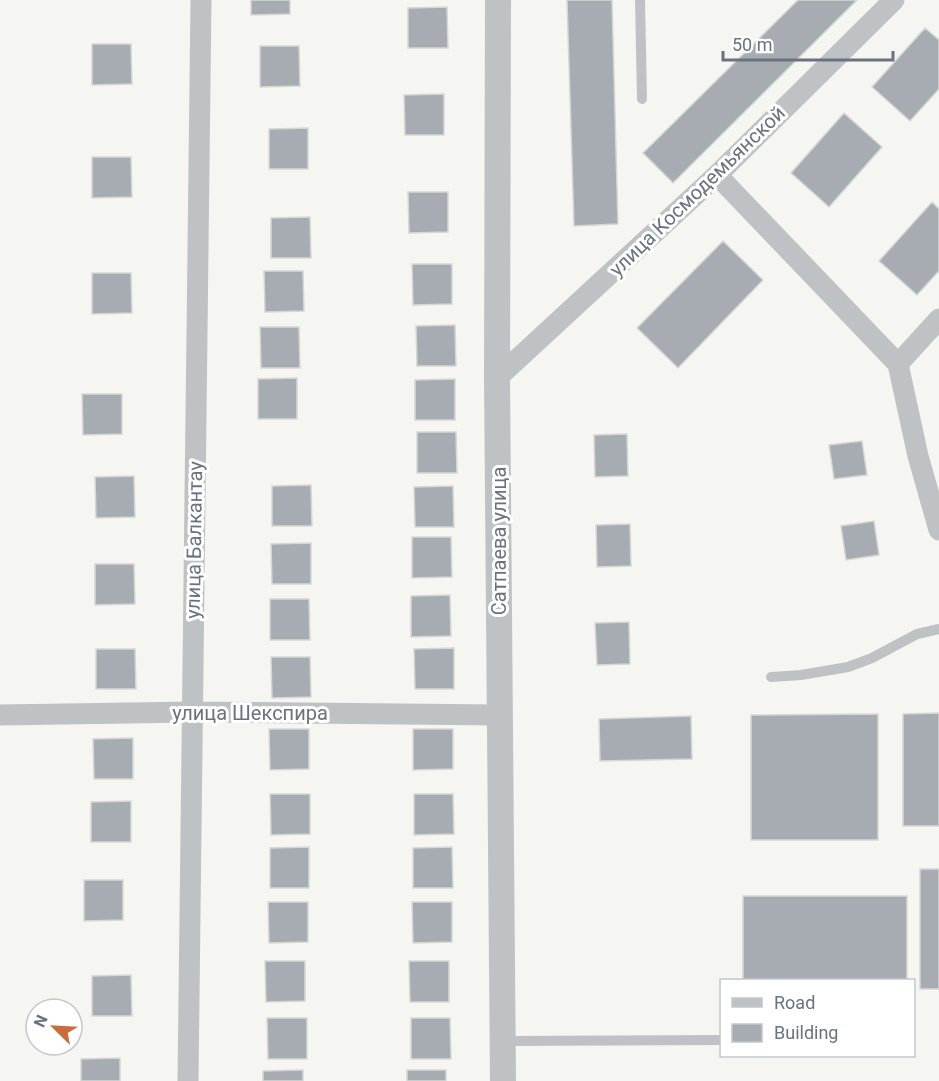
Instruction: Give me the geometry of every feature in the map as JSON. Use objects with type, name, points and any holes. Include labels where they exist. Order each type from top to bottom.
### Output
[{"type":"street","name":"улица Балкантау","points":[[188,1081],[201,0]]},
{"type":"street","name":"Сатпаева улица","points":[[498,0],[497,378],[503,1081]]},
{"type":"street","name":"улица Космодемьянской","points":[[497,378],[717,175],[894,0]]},
{"type":"street","points":[[717,175],[898,364],[918,456],[939,530]]},
{"type":"street","points":[[898,364],[939,319]]},
{"type":"street","name":"улица Шекспира","points":[[0,715],[192,712],[500,715]]},
{"type":"lane","points":[[640,0],[642,99]]},
{"type":"lane","points":[[771,677],[801,675],[848,667],[872,658],[917,634],[939,628]]},
{"type":"lane","points":[[503,1041],[720,1041]]},
{"type":"building","points":[[251,0],[290,0],[290,14],[251,15]]},
{"type":"building","points":[[567,0],[612,0],[618,224],[574,226]]},
{"type":"building","points":[[798,0],[857,0],[673,183],[643,153]]},
{"type":"building","points":[[447,7],[448,48],[408,48],[408,8]]},
{"type":"building","points":[[925,28],[939,40],[939,89],[910,121],[872,87]]},
{"type":"building","points":[[92,44],[131,44],[132,84],[92,85]]},
{"type":"building","points":[[260,46],[299,46],[300,86],[260,87]]},
{"type":"building","points":[[444,94],[444,135],[405,135],[404,95]]},
{"type":"building","points":[[844,113],[882,147],[829,207],[791,173]]},
{"type":"building","points":[[308,128],[308,169],[269,169],[269,129]]},
{"type":"building","points":[[92,157],[131,157],[132,197],[92,198]]},
{"type":"building","points":[[408,192],[448,192],[448,232],[409,233]]},
{"type":"building","points":[[932,202],[939,209],[939,271],[917,295],[879,261]]},
{"type":"building","points":[[310,217],[311,258],[271,258],[271,218]]},
{"type":"building","points":[[723,241],[763,280],[678,368],[637,328]]},
{"type":"building","points":[[412,264],[452,264],[452,304],[413,305]]},
{"type":"building","points":[[264,271],[303,271],[304,311],[265,312]]},
{"type":"building","points":[[92,273],[131,273],[132,313],[92,314]]},
{"type":"building","points":[[455,325],[456,366],[417,366],[416,326]]},
{"type":"building","points":[[260,327],[299,327],[300,368],[261,368]]},
{"type":"building","points":[[297,378],[297,419],[258,419],[258,379]]},
{"type":"building","points":[[455,379],[455,420],[415,420],[415,380]]},
{"type":"building","points":[[82,394],[122,394],[122,434],[83,435]]},
{"type":"building","points":[[417,432],[456,432],[457,473],[417,473]]},
{"type":"building","points":[[627,434],[628,476],[595,477],[594,435]]},
{"type":"building","points":[[862,441],[867,475],[834,479],[829,445]]},
{"type":"building","points":[[134,476],[135,517],[96,518],[95,477]]},
{"type":"building","points":[[311,485],[312,526],[272,526],[272,486]]},
{"type":"building","points":[[453,486],[454,527],[415,527],[414,487]]},
{"type":"building","points":[[874,521],[879,555],[846,560],[841,526]]},
{"type":"building","points":[[630,524],[631,566],[597,567],[596,525]]},
{"type":"building","points":[[412,537],[451,537],[452,577],[412,578]]},
{"type":"building","points":[[311,543],[311,584],[272,584],[271,544]]},
{"type":"building","points":[[95,564],[134,564],[135,604],[95,605]]},
{"type":"building","points":[[450,595],[451,636],[411,637],[411,596]]},
{"type":"building","points":[[270,599],[309,599],[310,640],[270,640]]},
{"type":"building","points":[[629,622],[630,664],[597,665],[595,623]]},
{"type":"building","points":[[454,648],[454,689],[415,689],[414,649]]},
{"type":"building","points":[[96,649],[135,649],[136,689],[96,689]]},
{"type":"building","points":[[271,657],[310,657],[311,697],[272,698]]},
{"type":"building","points":[[939,713],[939,826],[903,826],[903,714]]},
{"type":"building","points":[[878,714],[878,840],[751,840],[751,715]]},
{"type":"building","points":[[691,716],[692,759],[600,761],[599,719]]},
{"type":"building","points":[[269,729],[309,729],[309,769],[270,770]]},
{"type":"building","points":[[413,729],[453,729],[453,769],[413,770]]},
{"type":"building","points":[[133,738],[133,779],[94,779],[93,739]]},
{"type":"building","points":[[270,794],[310,794],[310,834],[271,835]]},
{"type":"building","points":[[414,794],[453,794],[454,834],[414,835]]},
{"type":"building","points":[[131,801],[131,842],[91,842],[91,802]]},
{"type":"building","points":[[309,847],[309,888],[270,888],[270,848]]},
{"type":"building","points":[[452,847],[453,888],[413,888],[413,848]]},
{"type":"building","points":[[920,869],[939,869],[939,989],[920,989]]},
{"type":"building","points":[[84,880],[123,880],[123,920],[84,921]]},
{"type":"building","points":[[743,896],[907,896],[907,979],[743,979]]},
{"type":"building","points":[[268,902],[308,902],[308,942],[269,943]]},
{"type":"building","points":[[412,902],[452,902],[452,942],[413,943]]},
{"type":"building","points":[[265,961],[305,961],[305,1001],[266,1002]]},
{"type":"building","points":[[409,961],[449,961],[449,1002],[410,1002]]},
{"type":"building","points":[[131,975],[132,1016],[92,1016],[92,976]]},
{"type":"building","points":[[267,1018],[307,1018],[307,1059],[268,1059]]},
{"type":"building","points":[[411,1018],[450,1018],[451,1059],[411,1059]]},
{"type":"building","points":[[120,1058],[120,1081],[81,1081],[81,1059]]},
{"type":"building","points":[[303,1070],[303,1081],[263,1081],[263,1071]]},
{"type":"building","points":[[407,1070],[446,1070],[446,1081],[407,1081]]}]
